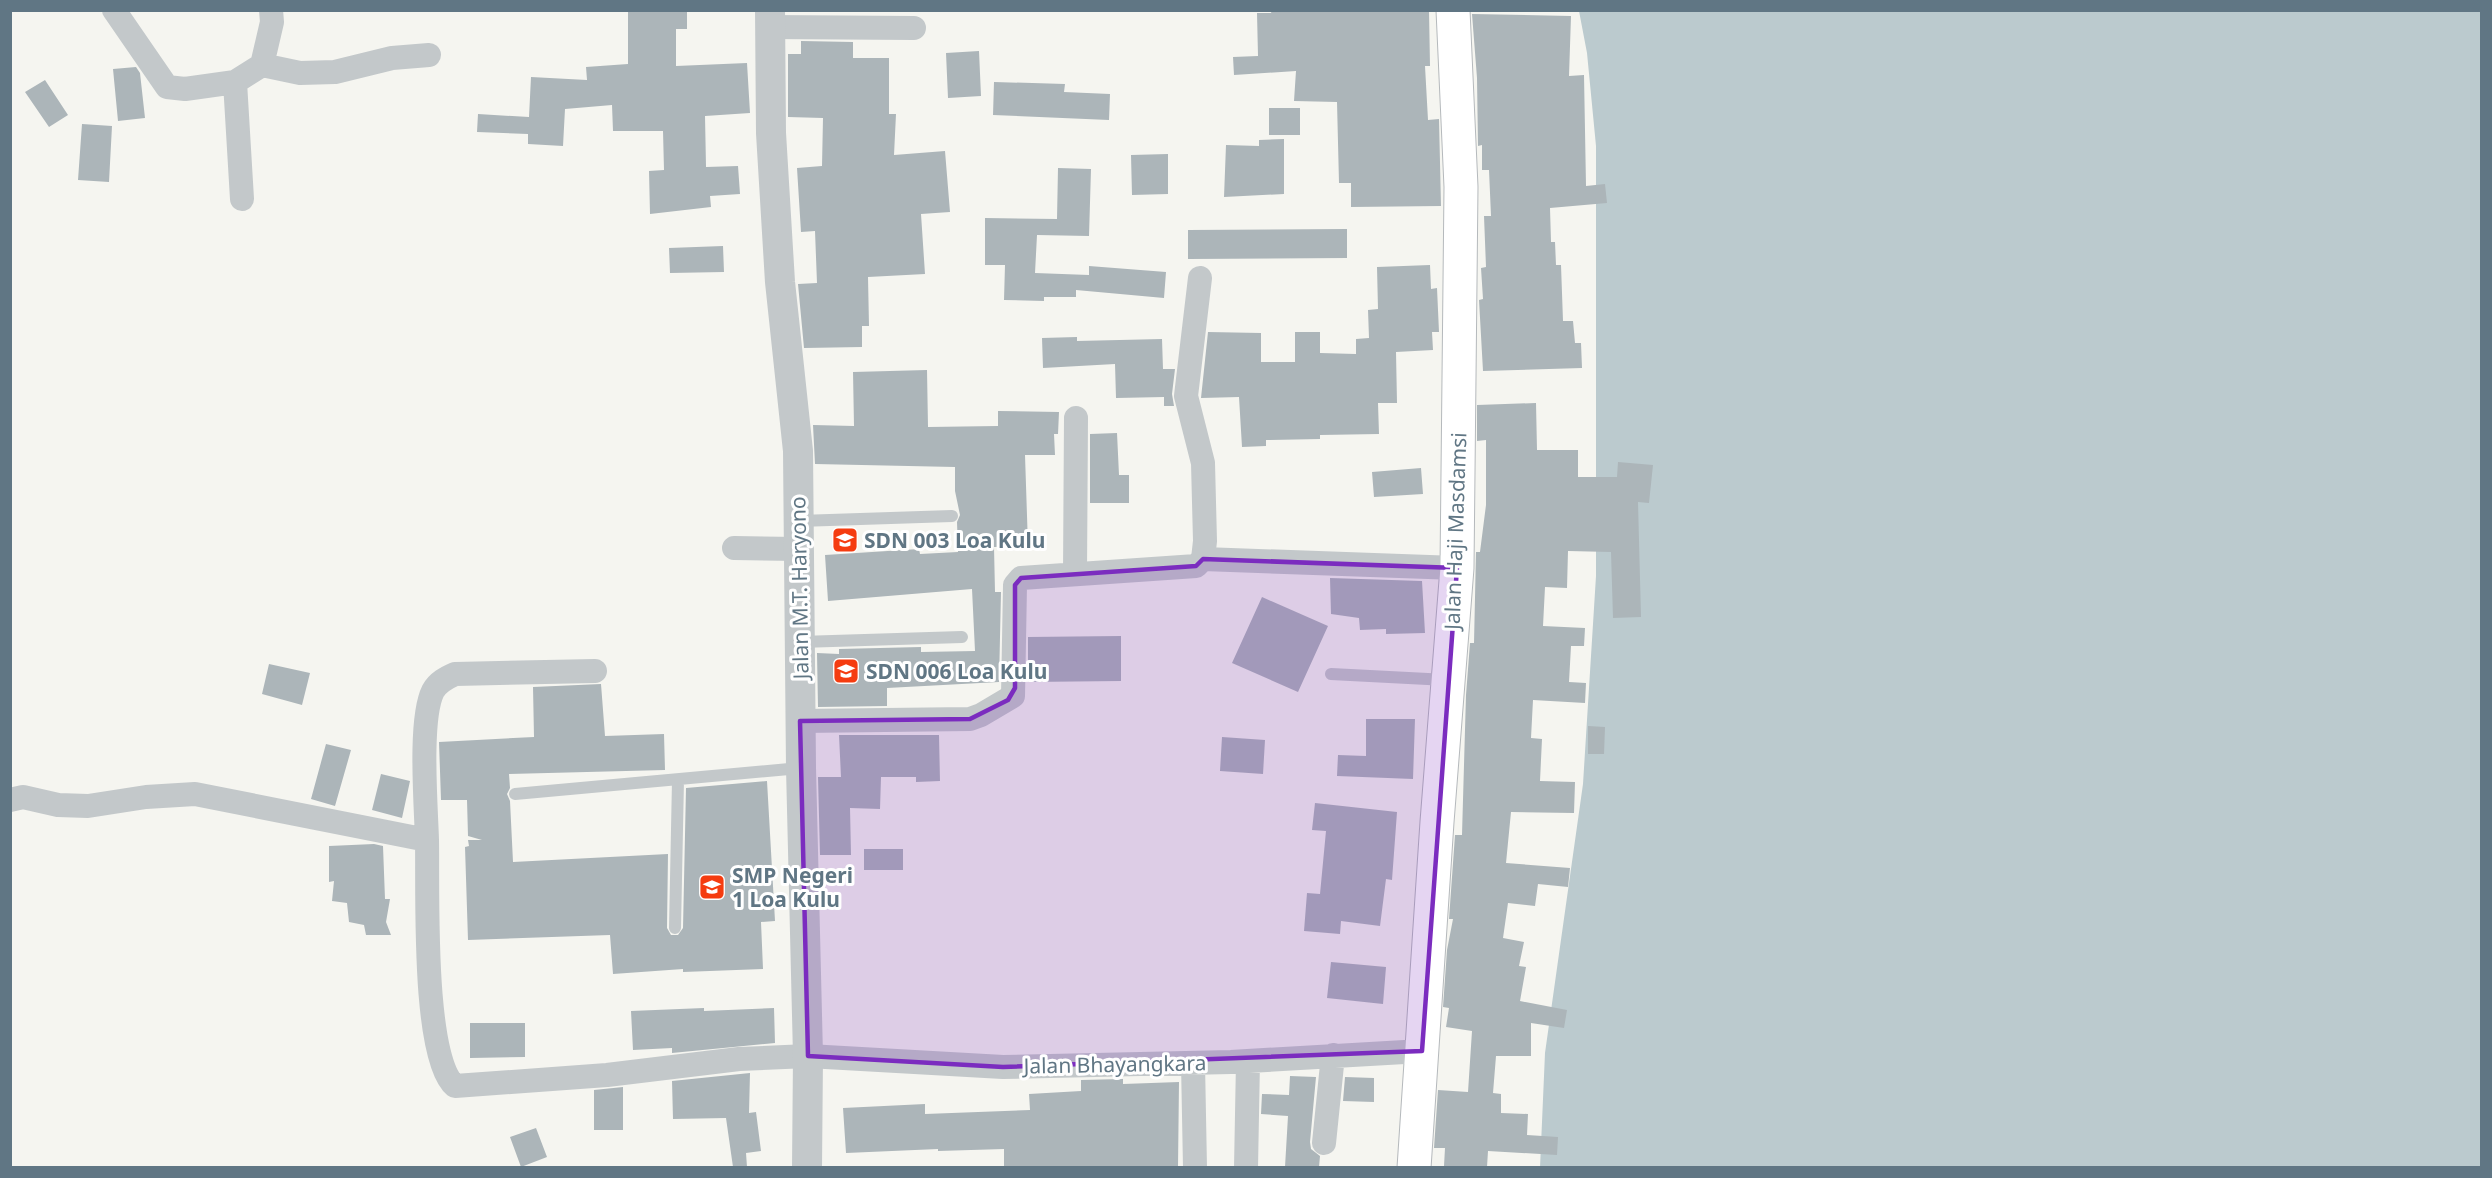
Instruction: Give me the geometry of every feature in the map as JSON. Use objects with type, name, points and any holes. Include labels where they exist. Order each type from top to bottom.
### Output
[{"type":"highway","name":"Jalan Haji Masdamsi","points":[[1414,1167],[1457,568],[1461,187],[1453,10]]},
{"type":"street","points":[[114,10],[167,87],[185,89],[235,82],[262,65],[300,73],[335,72],[392,58],[429,55]]},
{"type":"street","points":[[262,65],[272,22],[271,10]]},
{"type":"street","points":[[770,19],[914,28]]},
{"type":"street","name":"Jalan M.T. Haryono","points":[[770,19],[771,133],[780,282],[798,451],[800,721],[808,1056],[807,1167]]},
{"type":"street","points":[[235,82],[242,199]]},
{"type":"street","points":[[800,721],[934,721],[970,719],[981,716],[1013,696],[1015,585],[1021,578],[1189,567],[1196,566],[1203,559],[1205,541],[1203,463],[1186,396],[1200,278]]},
{"type":"street","points":[[1074,573],[1076,418]]},
{"type":"street","points":[[734,548],[798,535]]},
{"type":"street","points":[[1203,559],[1457,568]]},
{"type":"street","points":[[10,800],[23,798],[58,805],[88,806],[195,794],[427,840],[425,755],[429,705],[440,683],[454,674],[595,671]]},
{"type":"street","name":"Jalan Bhayangkara","points":[[427,840],[430,990],[434,1036],[444,1073],[455,1086],[607,1075],[739,1059],[808,1056],[1003,1067],[1248,1061],[1422,1051]]},
{"type":"street","points":[[1324,1143],[1333,1055]]},
{"type":"street","points":[[1246,1167],[1248,1061]]},
{"type":"street","points":[[1193,1063],[1196,1167]]},
{"type":"lane","points":[[798,535],[952,516]]},
{"type":"lane","points":[[799,642],[962,637]]},
{"type":"lane","points":[[1331,674],[1448,680]]},
{"type":"lane","points":[[514,794],[801,768]]},
{"type":"lane","points":[[675,928],[678,780]]},
{"type":"highlighted area","points":[[1203,559],[1457,568],[1422,1051],[1003,1067],[808,1056],[800,721],[970,719],[1008,700],[1015,688],[1015,585],[1021,578],[1196,566]]},
{"type":"shaded area","points":[[1579,11],[2481,11],[2481,1167],[1540,1168],[1545,1053],[1583,784],[1596,576],[1596,146],[1587,53]]},
{"type":"building","points":[[628,10],[687,10],[687,29],[676,29],[676,66],[747,63],[750,113],[705,116],[706,167],[738,166],[740,194],[710,196],[711,207],[650,214],[649,171],[664,170],[663,131],[613,131],[612,105],[565,109],[563,146],[528,144],[528,134],[477,132],[478,114],[529,117],[531,77],[587,80],[586,67],[628,64]]},
{"type":"building","points":[[1272,10],[1429,10],[1430,66],[1425,66],[1428,120],[1439,119],[1441,206],[1351,207],[1351,183],[1339,183],[1337,102],[1294,101],[1296,71],[1234,75],[1233,57],[1258,56],[1257,13],[1271,13]]},
{"type":"building","points":[[1472,14],[1571,16],[1569,76],[1584,75],[1586,186],[1605,184],[1607,203],[1550,208],[1551,242],[1555,242],[1556,265],[1561,265],[1563,321],[1573,321],[1575,343],[1581,343],[1582,368],[1483,371],[1479,300],[1483,299],[1481,268],[1486,267],[1484,216],[1491,216],[1489,170],[1482,170],[1482,145],[1478,146],[1477,78]]},
{"type":"building","points":[[801,41],[853,42],[853,58],[889,58],[889,114],[896,114],[894,155],[945,151],[950,212],[921,214],[925,274],[868,277],[869,326],[862,326],[862,347],[804,348],[798,284],[817,283],[815,231],[801,232],[797,168],[822,166],[823,118],[788,117],[788,54],[801,54]]},
{"type":"building","points":[[979,51],[981,96],[948,98],[946,53]]},
{"type":"building","points":[[136,67],[140,73],[145,118],[118,121],[113,69]]},
{"type":"building","points":[[45,80],[68,115],[49,127],[25,92]]},
{"type":"building","points":[[994,82],[1065,84],[1064,92],[1110,94],[1109,120],[993,115]]},
{"type":"building","points":[[1269,108],[1300,108],[1300,135],[1269,135]]},
{"type":"building","points":[[82,124],[112,126],[109,182],[78,180]]},
{"type":"building","points":[[1284,139],[1284,194],[1224,197],[1226,145],[1259,146],[1259,140]]},
{"type":"building","points":[[1168,154],[1168,194],[1132,195],[1131,155]]},
{"type":"building","points":[[1058,168],[1091,169],[1089,236],[1037,235],[1035,273],[1089,275],[1089,266],[1166,272],[1164,298],[1076,290],[1076,297],[1044,297],[1044,301],[1004,300],[1005,265],[985,265],[985,218],[1057,219]]},
{"type":"building","points":[[1347,229],[1347,258],[1188,259],[1188,230]]},
{"type":"building","points":[[723,246],[724,272],[670,273],[669,248]]},
{"type":"building","points":[[1430,265],[1431,289],[1437,288],[1439,332],[1432,332],[1433,350],[1396,352],[1397,403],[1378,403],[1379,434],[1320,435],[1320,439],[1266,440],[1266,446],[1242,447],[1239,397],[1201,398],[1208,332],[1261,333],[1261,362],[1295,362],[1295,332],[1320,332],[1320,353],[1356,354],[1356,339],[1369,338],[1368,310],[1378,309],[1377,267]]},
{"type":"building","points":[[1077,337],[1077,341],[1162,339],[1163,369],[1175,369],[1172,394],[1174,406],[1164,406],[1164,397],[1116,398],[1115,364],[1043,368],[1042,338]]},
{"type":"building","points":[[927,370],[928,427],[998,426],[998,411],[1059,412],[1058,434],[1054,434],[1055,455],[1025,455],[1028,546],[994,547],[995,592],[1001,592],[999,682],[887,688],[887,706],[818,707],[817,653],[839,654],[839,649],[921,647],[921,652],[975,651],[972,589],[828,601],[825,555],[919,549],[920,554],[958,552],[957,522],[960,515],[955,491],[955,467],[815,464],[813,425],[854,426],[853,372]]},
{"type":"building","points":[[1536,403],[1537,450],[1578,450],[1578,477],[1617,477],[1618,462],[1653,465],[1649,503],[1638,502],[1641,617],[1613,618],[1611,552],[1568,551],[1567,588],[1545,587],[1543,626],[1585,628],[1584,646],[1571,646],[1569,682],[1586,683],[1585,703],[1533,700],[1531,738],[1542,739],[1540,781],[1575,782],[1574,813],[1511,812],[1506,863],[1570,868],[1568,887],[1538,884],[1535,906],[1508,903],[1503,938],[1524,942],[1519,966],[1526,967],[1520,1001],[1567,1010],[1564,1028],[1531,1023],[1531,1056],[1496,1056],[1493,1093],[1501,1094],[1501,1113],[1528,1114],[1527,1135],[1558,1137],[1557,1155],[1488,1151],[1487,1167],[1444,1166],[1445,1148],[1434,1148],[1438,1090],[1468,1092],[1472,1031],[1446,1027],[1449,1008],[1443,1007],[1447,950],[1453,919],[1449,919],[1455,835],[1462,835],[1466,695],[1470,643],[1474,643],[1476,552],[1480,552],[1486,505],[1486,440],[1477,441],[1477,405]]},
{"type":"building","points":[[1117,433],[1119,475],[1129,475],[1129,503],[1090,503],[1090,434]]},
{"type":"building","points":[[1421,468],[1423,494],[1374,497],[1372,472]]},
{"type":"building","points":[[1330,578],[1422,581],[1425,633],[1386,634],[1386,629],[1360,630],[1359,618],[1331,614]]},
{"type":"building","points":[[1262,597],[1328,626],[1298,692],[1232,663]]},
{"type":"building","points":[[1121,636],[1121,681],[1028,682],[1028,637]]},
{"type":"building","points":[[269,664],[310,673],[302,705],[262,694]]},
{"type":"building","points":[[601,684],[605,736],[664,734],[665,770],[509,774],[510,788],[507,794],[510,801],[513,862],[668,854],[667,928],[671,935],[678,935],[683,928],[686,788],[767,781],[775,921],[761,922],[763,969],[683,972],[683,969],[613,974],[610,935],[468,940],[465,847],[469,846],[468,840],[482,840],[468,836],[467,800],[441,800],[439,742],[534,737],[533,687]]},
{"type":"building","points":[[1366,719],[1415,719],[1413,779],[1337,776],[1338,755],[1366,756]]},
{"type":"building","points":[[1588,726],[1605,727],[1604,754],[1588,754]]},
{"type":"building","points":[[839,735],[939,735],[940,781],[916,782],[916,777],[881,777],[880,809],[850,808],[851,855],[820,855],[818,777],[841,777]]},
{"type":"building","points":[[1222,737],[1265,740],[1263,774],[1220,771]]},
{"type":"building","points":[[326,744],[351,750],[335,806],[311,799]]},
{"type":"building","points":[[381,774],[410,781],[402,818],[372,810]]},
{"type":"building","points":[[1315,803],[1397,812],[1392,880],[1386,879],[1380,926],[1341,921],[1340,934],[1304,931],[1307,893],[1320,894],[1326,831],[1312,830]]},
{"type":"building","points":[[374,844],[383,846],[385,899],[390,899],[386,922],[391,935],[366,935],[364,925],[349,922],[347,903],[332,901],[334,881],[329,882],[329,846]]},
{"type":"building","points":[[864,849],[903,849],[903,870],[864,870]]},
{"type":"building","points":[[1331,962],[1386,967],[1383,1004],[1327,998]]},
{"type":"building","points":[[704,1008],[704,1011],[774,1008],[775,1043],[672,1053],[672,1048],[633,1050],[631,1011]]},
{"type":"building","points":[[470,1023],[525,1023],[525,1057],[470,1058]]},
{"type":"building","points":[[750,1073],[749,1113],[756,1112],[761,1151],[746,1153],[747,1167],[733,1167],[726,1118],[673,1119],[672,1081]]},
{"type":"building","points":[[1290,1076],[1316,1077],[1310,1142],[1311,1149],[1320,1156],[1319,1167],[1285,1167],[1288,1116],[1261,1114],[1262,1094],[1289,1095]]},
{"type":"building","points":[[1345,1077],[1374,1078],[1374,1102],[1343,1101]]},
{"type":"building","points":[[1123,1079],[1123,1084],[1179,1082],[1178,1167],[1004,1167],[1004,1149],[846,1153],[843,1108],[925,1104],[925,1114],[1030,1110],[1029,1094],[1081,1091],[1081,1080]]},
{"type":"building","points":[[623,1087],[623,1130],[594,1130],[594,1090]]},
{"type":"building","points":[[536,1128],[547,1157],[521,1167],[510,1137]]},
{"type":"place","name":"SDN 003 Loa Kulu","points":[[845,540]]},
{"type":"place","name":"SDN 006 Loa Kulu","points":[[846,671]]},
{"type":"place","name":"SMP Negeri 1 Loa Kulu","points":[[712,887]]}]
